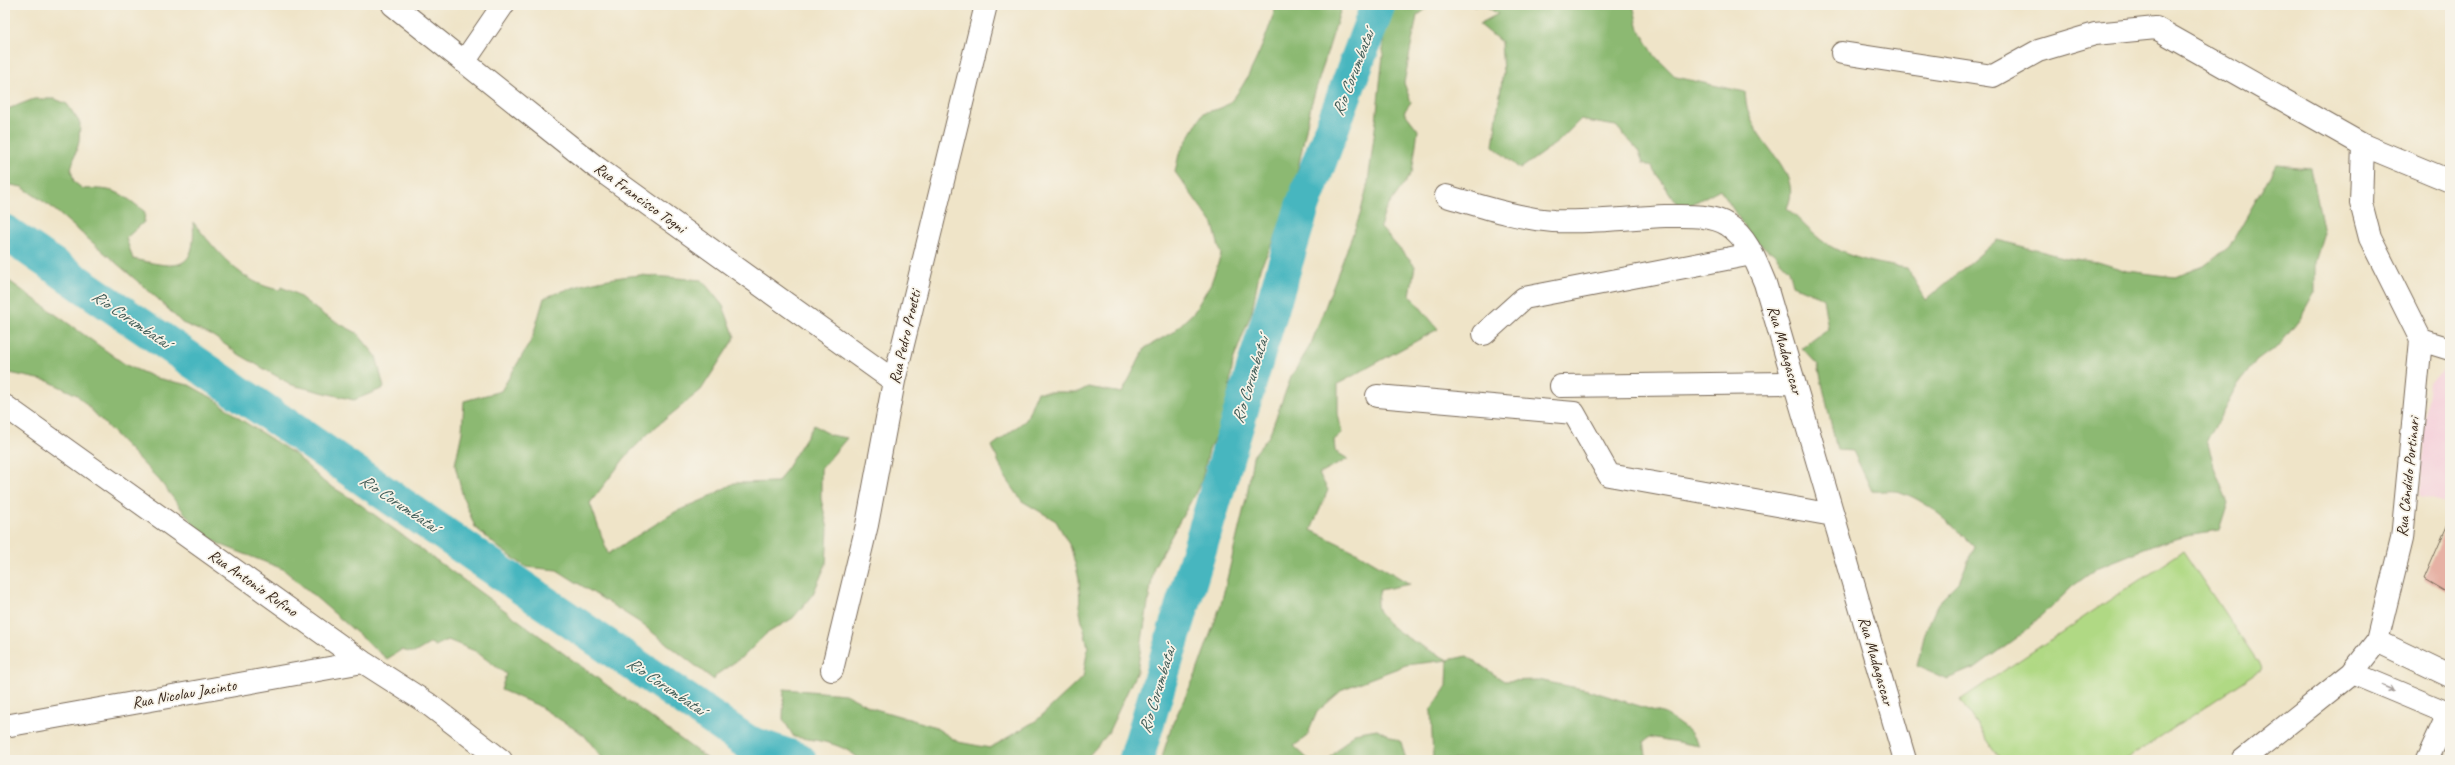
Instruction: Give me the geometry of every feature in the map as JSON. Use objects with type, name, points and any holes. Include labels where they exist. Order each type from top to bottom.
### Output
[{"type":"street","name":"Rua Francisco Togni","points":[[393,5],[596,168],[894,381]]},
{"type":"street","points":[[464,62],[502,5]]},
{"type":"street","name":"Rua Pedro Proetti","points":[[832,670],[867,524],[894,381],[986,5]]},
{"type":"street","points":[[1842,53],[1992,76],[2038,51],[2095,34],[2156,28],[2362,145],[2450,181]]},
{"type":"street","points":[[2362,145],[2361,203],[2370,238],[2421,340],[2450,349]]},
{"type":"street","name":"Rua Madagascar","points":[[1446,196],[1507,213],[1552,221],[1682,216],[1718,220],[1728,224],[1740,236],[1752,254],[1765,283],[1905,760]]},
{"type":"street","points":[[1484,334],[1524,298],[1752,254]]},
{"type":"street","name":"Rua Cândido Portinari","points":[[2243,760],[2352,673],[2377,641],[2402,539],[2421,340]]},
{"type":"street","points":[[1561,386],[1794,383]]},
{"type":"street","points":[[1377,396],[1574,414],[1609,475],[1833,515]]},
{"type":"street","name":"Rua Antonio Rufino","points":[[5,406],[363,662],[427,703],[501,760]]},
{"type":"street","points":[[2377,641],[2450,676]]},
{"type":"street","name":"Rua Nicolau Jacinto","points":[[5,726],[363,662]]},
{"type":"street","points":[[2352,673],[2449,712],[2427,760]]},
{"type":"shaded area","points":[[2450,365],[2450,504],[2420,496],[2424,433],[2430,382]]},
{"type":"green space","points":[[1276,5],[1342,5],[1311,105],[1297,173],[1274,241],[1260,268],[1252,311],[1233,361],[1226,413],[1209,450],[1201,483],[1154,567],[1137,671],[1107,735],[1085,760],[860,760],[853,754],[838,746],[820,741],[794,737],[783,719],[784,689],[845,694],[872,708],[933,726],[958,742],[990,748],[1037,720],[1083,677],[1088,647],[1080,612],[1079,579],[1071,548],[1056,521],[1022,501],[1004,475],[992,446],[1026,420],[1037,392],[1078,392],[1088,387],[1122,393],[1145,348],[1173,332],[1194,312],[1211,283],[1221,255],[1213,224],[1175,172],[1179,154],[1203,113],[1223,107],[1231,101],[1248,77],[1263,45]]},
{"type":"green space","points":[[1392,5],[1445,5],[1430,6],[1417,16],[1404,83],[1411,102],[1404,112],[1418,130],[1412,172],[1385,211],[1380,227],[1415,266],[1410,295],[1438,329],[1338,384],[1338,414],[1342,433],[1334,440],[1335,451],[1348,459],[1319,474],[1328,490],[1311,530],[1358,553],[1410,584],[1380,590],[1377,606],[1380,614],[1396,630],[1407,638],[1448,660],[1406,665],[1343,689],[1317,712],[1307,736],[1294,746],[1309,760],[1161,760],[1172,725],[1196,674],[1221,604],[1247,495],[1253,456],[1269,436],[1291,377],[1311,344],[1360,215],[1368,183],[1376,121],[1383,55],[1383,25]]},
{"type":"green space","points":[[1472,5],[1633,5],[1639,29],[1655,56],[1676,77],[1745,92],[1748,110],[1753,123],[1760,136],[1787,175],[1790,186],[1790,197],[1787,208],[1821,240],[1840,251],[1851,256],[1873,262],[1907,268],[1926,300],[1997,240],[2067,258],[2098,262],[2127,271],[2175,277],[2204,266],[2229,247],[2276,165],[2311,168],[2324,233],[2315,262],[2315,292],[2300,319],[2281,343],[2255,362],[2236,387],[2207,440],[2215,470],[2228,503],[2219,531],[2187,536],[2157,544],[2099,567],[2073,586],[2028,629],[1976,667],[1947,679],[1917,666],[1925,633],[1938,603],[1959,582],[1974,547],[1941,516],[1913,497],[1896,491],[1872,491],[1853,451],[1837,450],[1818,365],[1802,348],[1828,329],[1823,298],[1793,285],[1789,270],[1773,253],[1753,240],[1720,189],[1681,210],[1652,167],[1643,163],[1638,150],[1616,126],[1580,120],[1559,141],[1520,169],[1493,146],[1503,72],[1501,42],[1479,24],[1498,14],[1486,6]]},
{"type":"green space","points":[[34,99],[55,99],[67,104],[80,123],[79,142],[71,169],[74,182],[83,189],[103,189],[117,193],[145,212],[144,222],[126,238],[133,259],[160,264],[180,264],[186,260],[191,252],[193,222],[231,265],[253,281],[266,287],[280,290],[281,287],[295,293],[325,316],[357,333],[376,356],[384,388],[354,400],[292,385],[240,355],[213,336],[182,323],[157,298],[50,206],[22,187],[5,184],[5,110]]},
{"type":"green space","points":[[640,275],[702,280],[723,306],[735,337],[701,390],[652,430],[627,455],[590,503],[608,554],[675,512],[705,499],[734,483],[778,482],[814,425],[830,435],[847,438],[821,469],[821,499],[828,529],[826,564],[813,594],[793,618],[766,634],[745,655],[716,675],[714,680],[639,622],[557,570],[526,567],[499,548],[475,527],[463,497],[455,465],[462,432],[464,401],[501,391],[532,339],[544,298],[568,289],[591,283]]},
{"type":"green space","points":[[5,278],[126,365],[156,378],[189,385],[216,400],[240,419],[296,455],[324,482],[357,502],[709,760],[604,760],[584,735],[537,705],[501,690],[506,674],[475,651],[448,640],[435,646],[431,643],[414,653],[401,650],[387,659],[283,569],[219,544],[197,529],[160,481],[77,395],[48,381],[5,372]]},
{"type":"green space","points":[[2183,551],[2262,669],[2126,760],[2001,760],[1960,700]]},
{"type":"green space","points":[[1467,656],[1504,681],[1537,680],[1588,690],[1665,714],[1690,732],[1699,746],[1650,737],[1644,741],[1646,755],[1650,760],[1433,760],[1431,710],[1447,686],[1448,660]]},
{"type":"green space","points":[[1377,729],[1401,742],[1406,760],[1328,760],[1354,733]]},
{"type":"building","points":[[2450,519],[2450,583],[2446,592],[2424,579]]},
{"type":"waterway","name":"Rio Corumbataí","points":[[1136,760],[1302,208],[1378,5]]},
{"type":"waterway","name":"Rio Corumbataí","points":[[5,232],[747,742],[799,760]]}]
